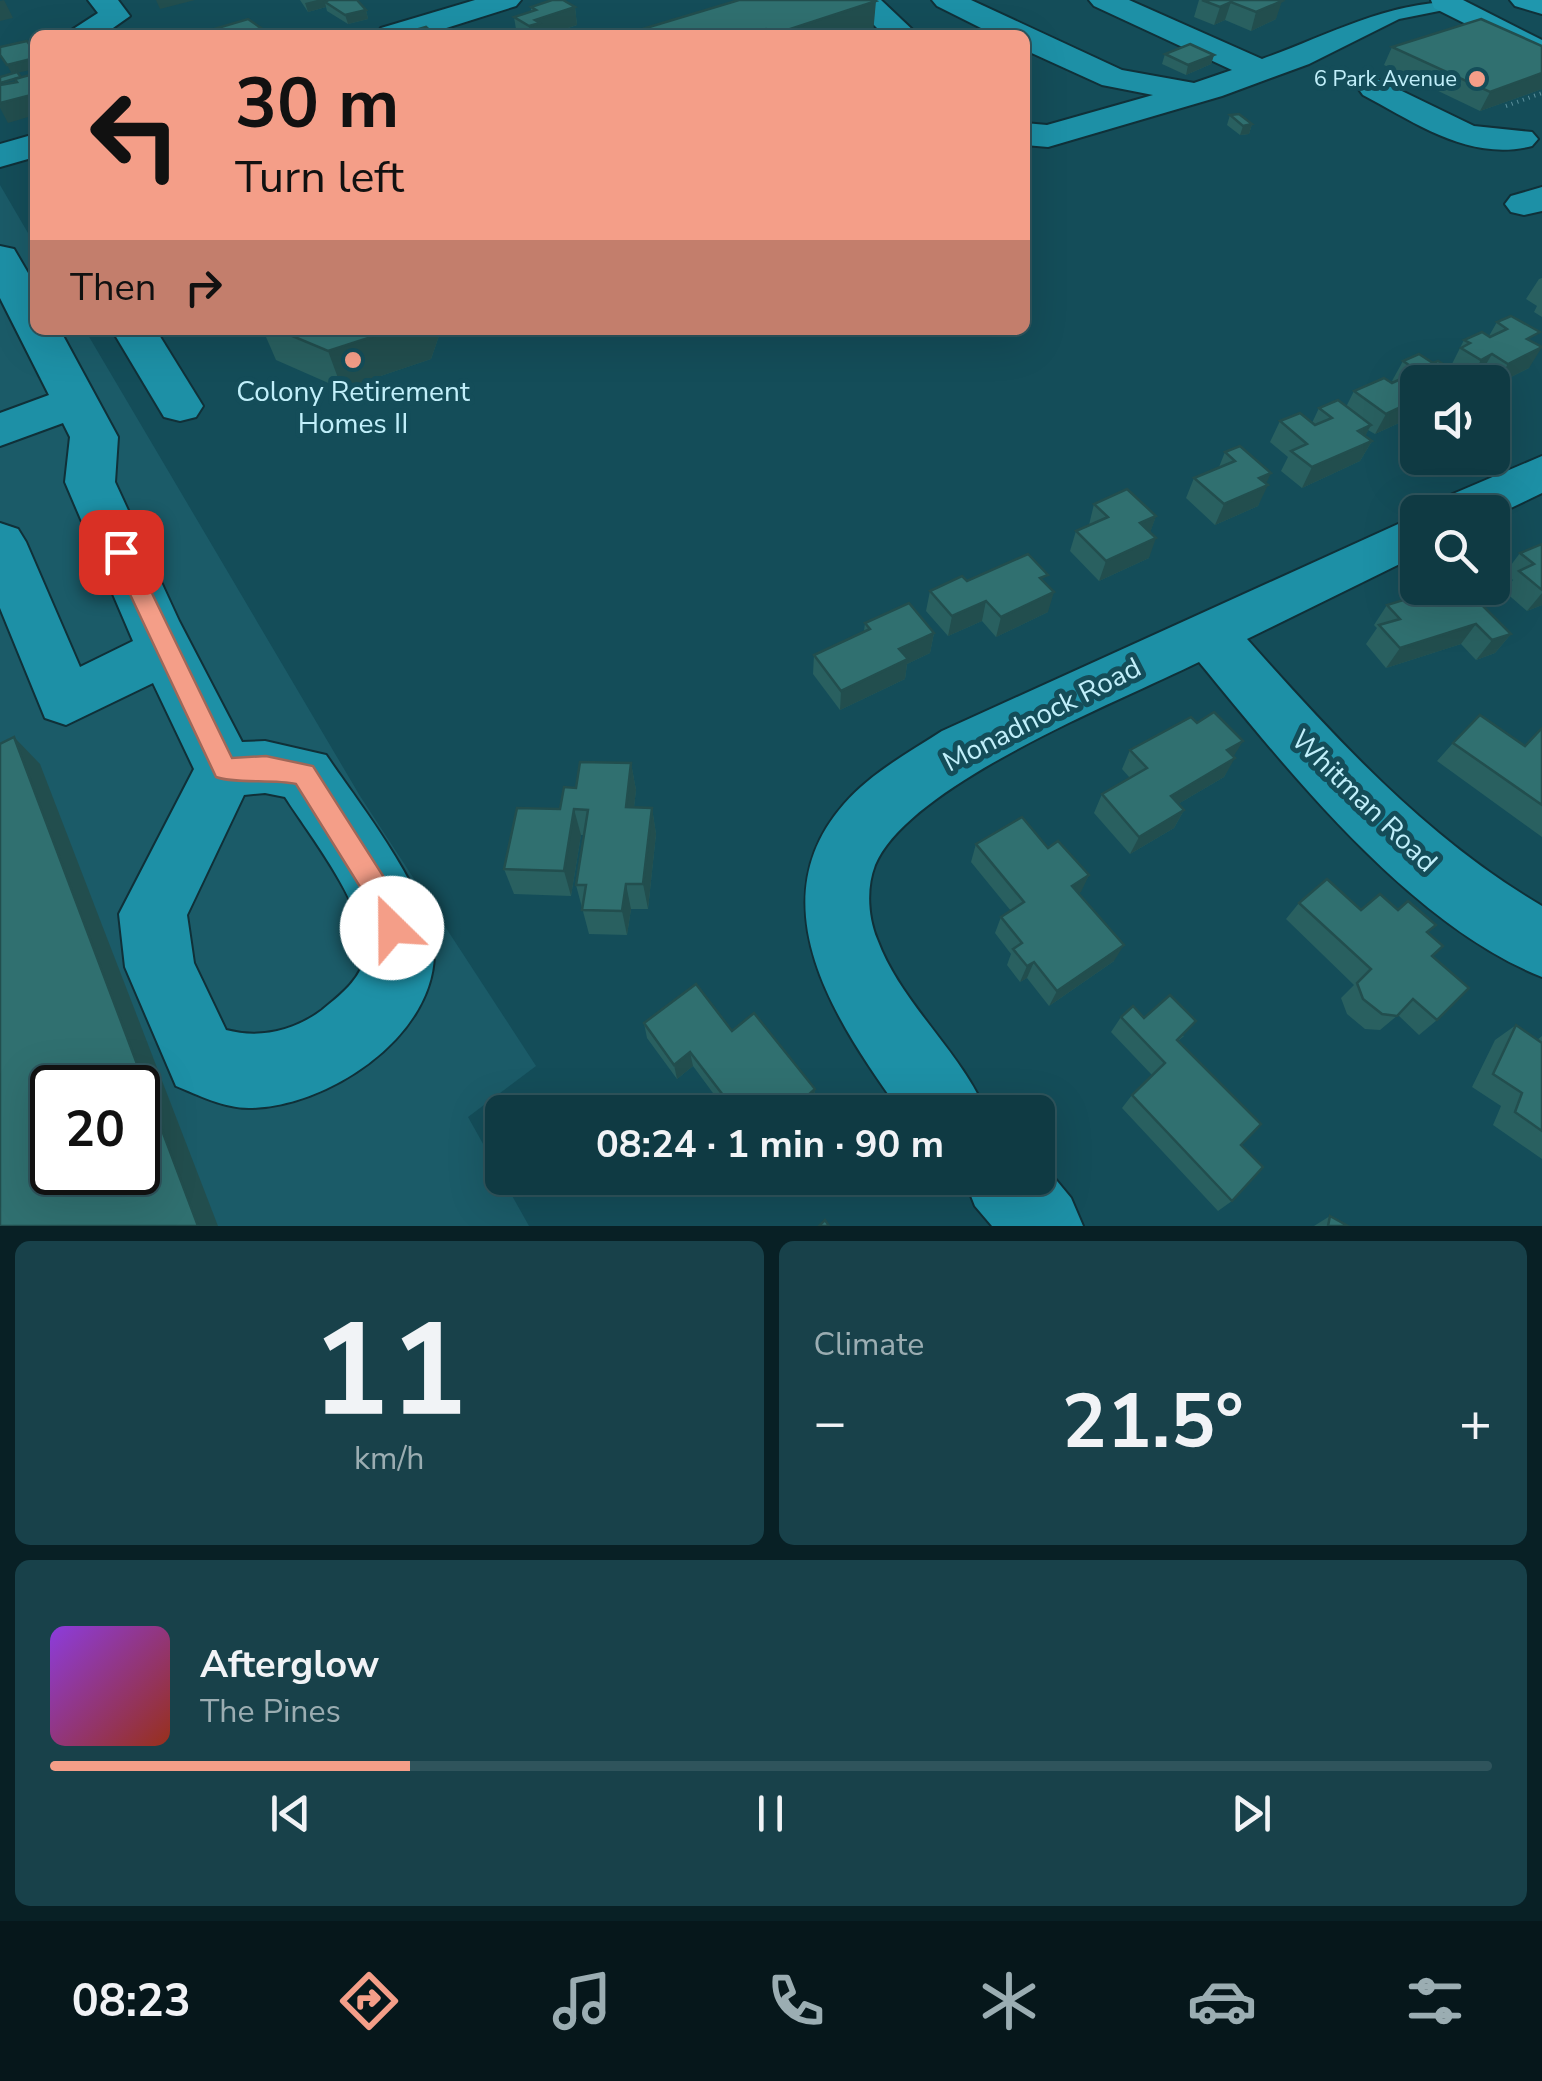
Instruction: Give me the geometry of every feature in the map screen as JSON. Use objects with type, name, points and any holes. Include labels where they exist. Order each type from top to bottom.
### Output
[{"type":"main road","points":[[1496,0],[1542,25]]},
{"type":"main road","points":[[1525,0],[1542,6]]},
{"type":"main road","points":[[1442,1],[1496,19],[1542,25]]},
{"type":"main road","points":[[1442,1],[1542,52]]},
{"type":"street","points":[[89,30],[114,16],[103,0]]},
{"type":"street","points":[[404,0],[432,23]]},
{"type":"street","points":[[409,30],[506,0]]},
{"type":"street","points":[[864,0],[897,30]]},
{"type":"street","points":[[947,0],[1010,30]]},
{"type":"street","points":[[1104,0],[1261,71]]},
{"type":"street","points":[[1030,134],[1048,136],[1261,71],[1298,57],[1376,6],[1442,1]]},
{"type":"street","points":[[1030,40],[1100,72],[1150,86],[1210,89]]},
{"type":"street","points":[[1126,48],[1144,56],[1150,64],[1150,86]]},
{"type":"street","points":[[1375,88],[1468,136],[1535,139]]},
{"type":"street","points":[[1030,117],[1043,124],[1030,131]]},
{"type":"street","points":[[0,258],[30,314]]},
{"type":"street","points":[[41,335],[94,437],[90,482],[225,770]]},
{"type":"street","points":[[137,335],[180,406]]},
{"type":"street","points":[[0,430],[76,401]]},
{"type":"street","points":[[1495,495],[1542,473]]},
{"type":"street","points":[[0,542],[66,701],[166,650]]},
{"type":"street","name":"Monadnock Road","points":[[936,1095],[896,1041],[847,957],[834,904],[836,883],[850,846],[879,810],[963,750],[1400,542]]},
{"type":"street","name":"Whitman Road","points":[[1208,633],[1302,742],[1406,847],[1472,900],[1542,944]]},
{"type":"street","points":[[266,767],[304,774],[384,902],[399,954],[387,995],[348,1038],[294,1063],[247,1072],[202,1060],[160,966],[153,914],[225,770],[266,767]]},
{"type":"street","points":[[1017,1195],[1043,1226]]},
{"type":"shaded area","points":[[0,185],[30,236],[30,335],[88,335],[360,796],[536,1066],[497,1095],[485,1095],[485,1104],[468,1117],[485,1147],[485,1195],[512,1195],[529,1226],[0,1226]]},
{"type":"building","points":[[357,0],[366,10],[345,15],[325,2]]},
{"type":"building","points":[[563,0],[575,7],[535,20],[540,23],[529,26],[514,17],[536,10],[531,7]]},
{"type":"building","points":[[739,0],[876,1],[787,30],[639,30]]},
{"type":"building","points":[[1202,0],[1282,1],[1256,12],[1231,2],[1220,7]]},
{"type":"building","points":[[248,19],[261,28],[255,30],[211,30]]},
{"type":"building","points":[[1481,19],[1542,46],[1542,73],[1490,92],[1392,47]]},
{"type":"building","points":[[27,41],[30,59],[7,65],[0,47]]},
{"type":"building","points":[[1190,44],[1214,55],[1188,65],[1165,54]]},
{"type":"building","points":[[17,72],[21,77],[0,83],[0,77]]},
{"type":"building","points":[[30,75],[30,95],[0,103],[0,85],[17,82],[15,79]]},
{"type":"building","points":[[1239,114],[1252,124],[1243,126],[1230,115]]},
{"type":"building","points":[[1511,316],[1540,332],[1527,339],[1542,347],[1508,364],[1492,354],[1481,360],[1461,348],[1470,343],[1464,340],[1482,332],[1490,337],[1507,329],[1497,322]]},
{"type":"building","points":[[290,335],[378,335],[328,351]]},
{"type":"building","points":[[1419,354],[1444,365],[1409,365],[1403,361]]},
{"type":"building","points":[[1384,378],[1392,383],[1400,379],[1400,407],[1386,414],[1354,391]]},
{"type":"building","points":[[1338,400],[1371,425],[1358,431],[1372,441],[1312,467],[1291,451],[1307,444],[1280,421],[1300,413],[1315,425],[1332,418],[1319,408]]},
{"type":"building","points":[[1240,446],[1271,473],[1259,478],[1268,485],[1224,504],[1194,478],[1235,461],[1225,452]]},
{"type":"building","points":[[1127,489],[1156,516],[1140,523],[1156,538],[1106,561],[1076,531],[1108,517],[1094,504]]},
{"type":"building","points":[[1542,544],[1542,590],[1519,571],[1534,564],[1520,553]]},
{"type":"building","points":[[1028,554],[1048,575],[1040,578],[1054,592],[1001,617],[986,601],[952,616],[930,591],[962,576],[967,581]]},
{"type":"building","points":[[1400,601],[1400,605],[1482,605],[1511,634],[1492,640],[1476,624],[1400,648],[1379,625],[1400,619],[1387,605]]},
{"type":"building","points":[[909,603],[934,633],[899,649],[908,659],[841,691],[814,655],[870,629],[865,623]]},
{"type":"building","points":[[1214,712],[1243,741],[1227,750],[1235,758],[1171,796],[1184,810],[1139,837],[1102,794],[1147,768],[1130,750],[1191,717],[1197,723]]},
{"type":"building","points":[[1480,715],[1525,746],[1542,728],[1542,805],[1453,743]]},
{"type":"building","points":[[14,737],[137,1065],[30,1065],[30,1195],[160,1195],[160,1125],[198,1226],[0,1226],[0,744]]},
{"type":"building","points":[[580,762],[631,763],[626,807],[652,808],[643,884],[626,884],[622,911],[582,910],[586,885],[576,885],[588,810],[574,809],[564,871],[504,869],[517,808],[560,809],[564,787],[576,788]]},
{"type":"building","points":[[1022,817],[1048,848],[1058,841],[1089,875],[1072,886],[1124,945],[1057,991],[1034,962],[1027,966],[1013,949],[1022,943],[1001,917],[1024,902],[976,844]]},
{"type":"building","points":[[1327,879],[1361,910],[1380,894],[1398,910],[1408,901],[1436,925],[1427,932],[1443,946],[1432,956],[1469,988],[1437,1020],[1413,999],[1397,1016],[1382,1014],[1363,999],[1357,983],[1371,969],[1299,903]]},
{"type":"building","points":[[696,984],[732,1031],[754,1013],[815,1089],[808,1095],[723,1095],[690,1052],[674,1065],[644,1023]]},
{"type":"building","points":[[1170,995],[1196,1021],[1177,1040],[1261,1124],[1241,1145],[1263,1167],[1232,1201],[1132,1095],[1165,1063],[1121,1017],[1133,1006],[1144,1018]]},
{"type":"building","points":[[1516,1025],[1542,1043],[1542,1131],[1515,1112],[1522,1093],[1493,1074]]},
{"type":"building","points":[[1330,1216],[1348,1226],[1328,1226]]},
{"type":"place","name":"6 Park Avenue","points":[[1477,79]]},
{"type":"place","name":"Colony Retirement Homes II","points":[[353,360]]},
{"type":"route","points":[[121,552],[225,770],[266,767],[304,774],[384,902],[392,928]]}]
